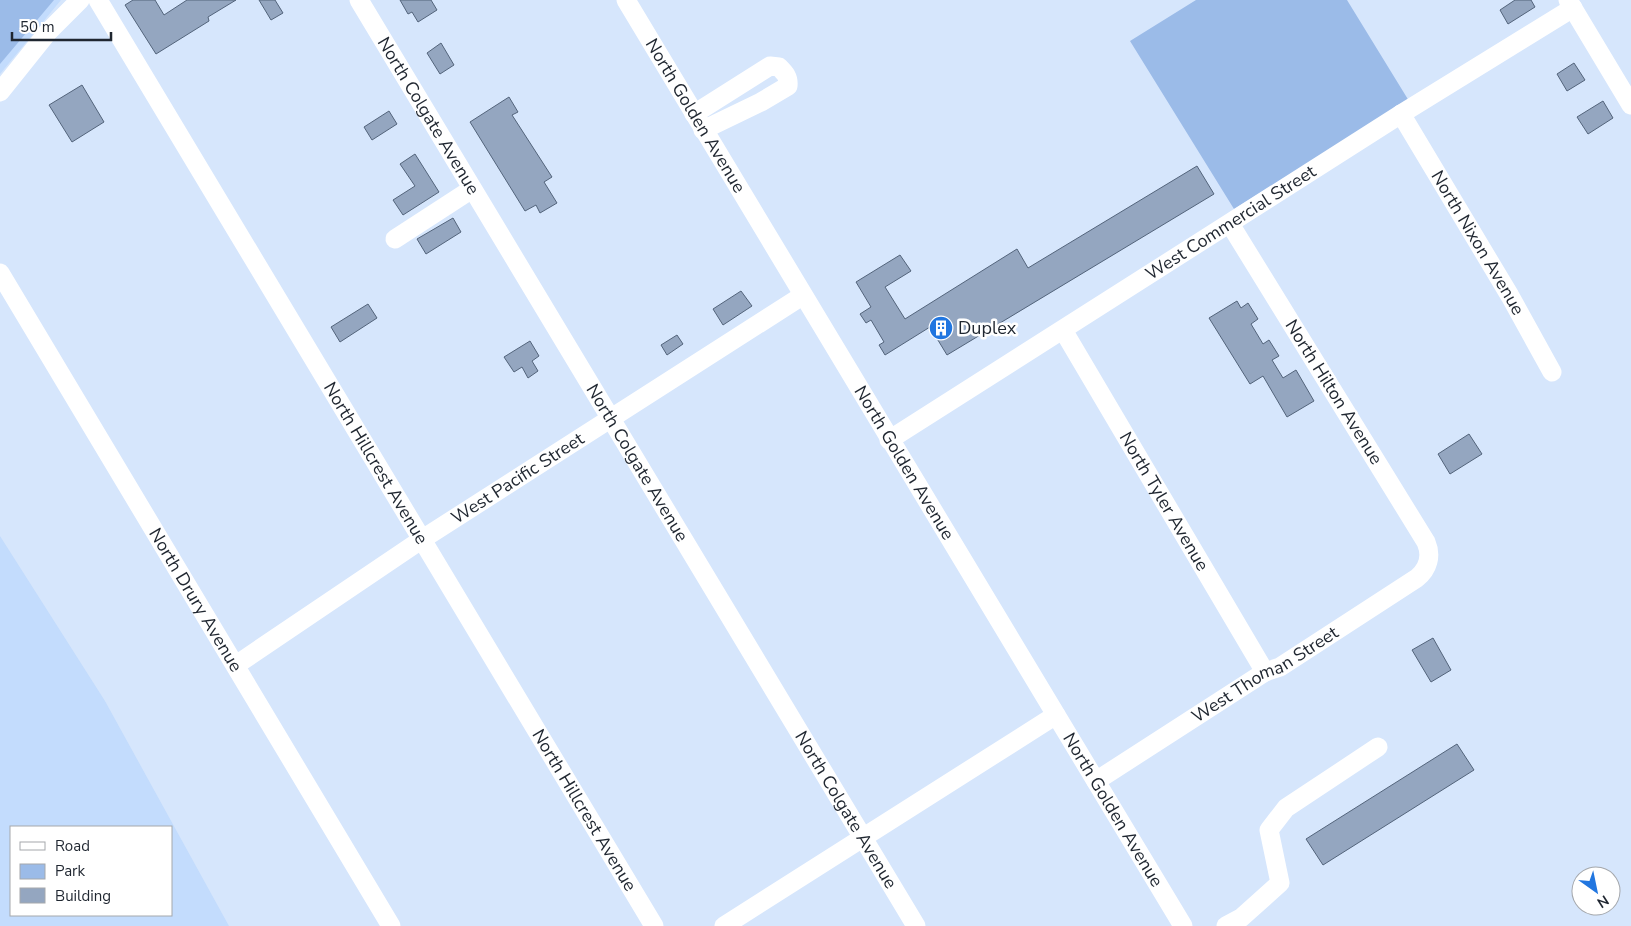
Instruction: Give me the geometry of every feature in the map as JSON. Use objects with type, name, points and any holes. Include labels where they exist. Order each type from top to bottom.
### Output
[{"type":"street","points":[[0,92],[48,32],[80,0]]},
{"type":"street","name":"North Hillcrest Avenue","points":[[98,0],[654,926]]},
{"type":"street","name":"North Colgate Avenue","points":[[359,0],[916,926]]},
{"type":"street","name":"North Golden Avenue","points":[[626,0],[802,296],[1183,926]]},
{"type":"street","points":[[1571,4],[1631,105]]},
{"type":"street","name":"West Commercial Street","points":[[889,440],[1230,224],[1571,4]]},
{"type":"street","name":"North Nixon Avenue","points":[[1401,114],[1510,296],[1552,372]]},
{"type":"street","points":[[395,239],[472,189]]},
{"type":"street","name":"North Hilton Avenue","points":[[1230,224],[1426,542],[1429,551],[1428,564]]},
{"type":"street","name":"North Drury Avenue","points":[[0,273],[391,926]]},
{"type":"street","name":"West Pacific Street","points":[[236,665],[421,540],[802,296]]},
{"type":"street","name":"North Tyler Avenue","points":[[1063,330],[1265,672]]},
{"type":"street","name":"West Thoman Street","points":[[1096,781],[1265,672],[1280,667],[1417,578],[1428,564]]},
{"type":"street","points":[[724,926],[1056,715]]},
{"type":"street","points":[[1226,926],[1241,918],[1280,883],[1269,830],[1286,808],[1378,747]]},
{"type":"shaded area","points":[[0,0],[61,0],[0,74]]},
{"type":"shaded area","points":[[0,536],[105,701],[229,926],[0,926]]},
{"type":"green space","points":[[0,0],[54,0],[0,64]]},
{"type":"green space","points":[[1196,0],[1347,0],[1409,101],[1234,209],[1130,41]]},
{"type":"building","points":[[133,0],[155,0],[164,15],[187,0],[236,0],[208,17],[209,21],[156,54],[125,5]]},
{"type":"building","points":[[259,0],[275,0],[283,13],[271,20]]},
{"type":"building","points":[[400,0],[431,0],[437,10],[418,22],[412,12],[408,14]]},
{"type":"building","points":[[1515,0],[1531,0],[1535,7],[1508,24],[1500,10]]},
{"type":"building","points":[[441,43],[454,65],[440,74],[427,53]]},
{"type":"building","points":[[1574,63],[1585,80],[1567,91],[1557,74]]},
{"type":"building","points":[[82,85],[104,122],[72,142],[49,105]]},
{"type":"building","points":[[509,97],[518,112],[512,115],[552,177],[544,182],[557,203],[540,213],[536,205],[525,211],[470,122]]},
{"type":"building","points":[[1603,101],[1613,118],[1588,134],[1577,117]]},
{"type":"building","points":[[389,111],[397,124],[372,140],[364,127]]},
{"type":"building","points":[[415,154],[439,192],[403,215],[393,200],[415,186],[400,164]]},
{"type":"building","points":[[1197,166],[1214,194],[947,355],[930,327],[885,355],[879,345],[884,342],[871,320],[866,323],[860,314],[871,307],[856,282],[900,255],[911,271],[885,287],[905,319],[1017,249],[1028,268]]},
{"type":"building","points":[[453,218],[461,232],[426,254],[417,239]]},
{"type":"building","points":[[741,291],[752,306],[723,325],[713,309]]},
{"type":"building","points":[[1237,301],[1241,308],[1248,303],[1258,319],[1251,324],[1263,344],[1269,340],[1279,356],[1272,360],[1283,378],[1296,370],[1314,401],[1287,417],[1263,376],[1250,384],[1209,318]]},
{"type":"building","points":[[368,304],[377,318],[340,342],[331,327]]},
{"type":"building","points":[[677,335],[683,344],[667,355],[661,345]]},
{"type":"building","points":[[530,341],[539,356],[532,361],[538,371],[528,378],[522,367],[514,372],[504,357]]},
{"type":"building","points":[[1469,434],[1482,454],[1450,474],[1438,454]]},
{"type":"building","points":[[1433,638],[1451,670],[1431,682],[1412,650]]},
{"type":"building","points":[[1457,744],[1474,770],[1323,865],[1306,839]]},
{"type":"place","name":"Duplex","points":[[941,328]]}]
